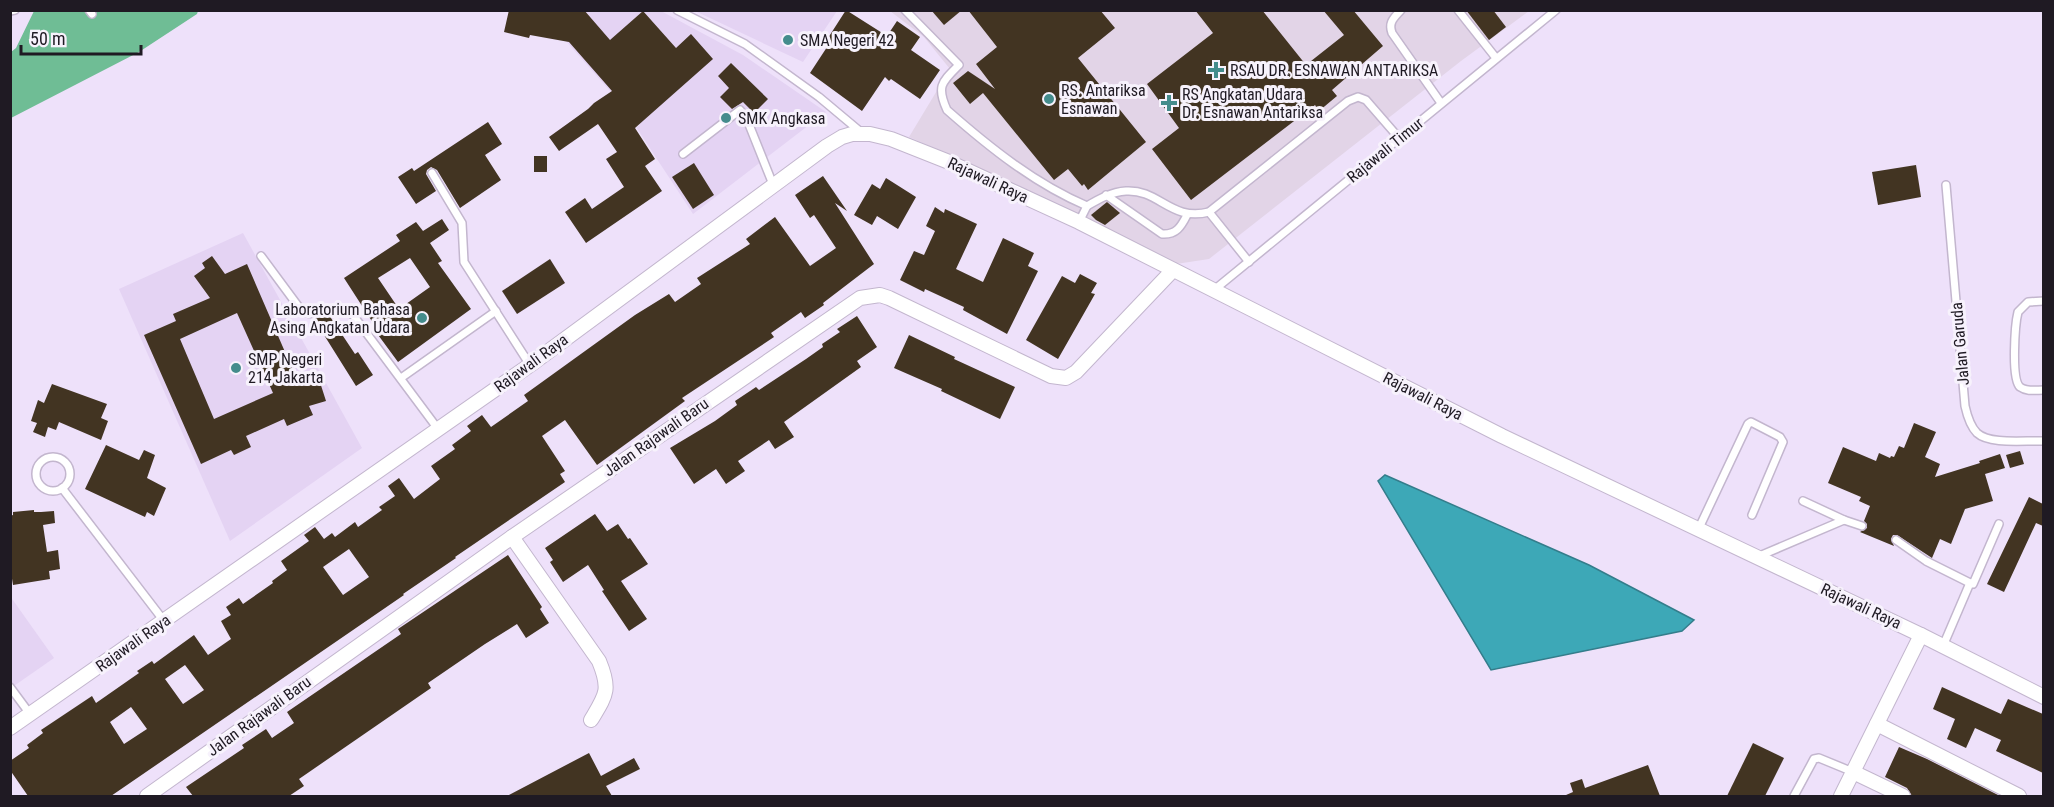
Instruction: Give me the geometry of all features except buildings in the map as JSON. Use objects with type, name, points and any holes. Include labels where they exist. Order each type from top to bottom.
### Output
[{"type":"street","name":"Rajawali Raya","points":[[10,728],[530,365],[834,141],[862,133],[891,139],[949,162],[1079,222],[1502,436],[1921,634],[2043,697]]},
{"type":"street","name":"Jalan Rajawali Baru","points":[[147,796],[512,537],[860,298],[880,295],[889,298],[1051,376],[1062,378],[1076,372],[1173,270]]},
{"type":"street","points":[[512,537],[599,661],[607,683],[606,692],[591,720]]},
{"type":"street","points":[[1841,796],[1921,634]]},
{"type":"street","points":[[1877,724],[2019,796]]},
{"type":"street","points":[[1854,772],[1903,796]]},
{"type":"lane","points":[[10,11],[15,10]]},
{"type":"lane","points":[[677,10],[745,44],[819,97],[862,133]]},
{"type":"lane","points":[[904,10],[959,64],[940,88],[941,98],[947,110],[1014,164],[1055,192],[1087,206]]},
{"type":"lane","points":[[1401,10],[1391,20],[1389,27],[1441,103]]},
{"type":"lane","points":[[1458,10],[1496,58]]},
{"type":"lane","name":"Rajawali Timur","points":[[1214,290],[1556,10]]},
{"type":"lane","points":[[1079,222],[1087,206],[1106,195],[1126,191],[1146,194],[1188,215],[1209,212],[1352,99],[1358,97],[1366,100],[1399,138]]},
{"type":"lane","points":[[683,154],[740,110],[746,117],[774,187]]},
{"type":"lane","points":[[432,173],[462,223],[464,262],[530,365]]},
{"type":"lane","name":"Jalan Garuda","points":[[1946,185],[1968,419],[1976,432],[1985,438],[2043,441]]},
{"type":"lane","points":[[1106,195],[1162,234],[1170,235],[1177,231],[1188,215]]},
{"type":"lane","points":[[1209,212],[1248,262]]},
{"type":"lane","points":[[261,256],[305,314],[336,308],[348,311],[438,429]]},
{"type":"lane","points":[[2043,301],[2028,302],[2018,312],[2014,376],[2021,387],[2026,390],[2043,390]]},
{"type":"lane","points":[[401,378],[496,311]]},
{"type":"lane","points":[[1699,528],[1748,424],[1752,422],[1780,437],[1783,442],[1752,515]]},
{"type":"lane","points":[[57,457],[63,459],[67,465],[70,471],[69,477],[67,484],[62,488],[49,491],[39,483],[36,470],[43,459],[57,457]]},
{"type":"lane","points":[[62,488],[164,621]]},
{"type":"lane","points":[[1803,501],[1862,526]]},
{"type":"lane","points":[[1757,557],[1844,520]]},
{"type":"lane","points":[[1896,540],[1926,561],[1973,584],[2000,524]]},
{"type":"lane","points":[[1943,646],[1970,583]]},
{"type":"lane","points":[[10,687],[30,715]]},
{"type":"lane","points":[[1794,796],[1814,759],[1819,758],[1854,772]]},
{"type":"shaded area","name":"SMK Angkasa","points":[[574,11],[661,11],[743,55],[826,112],[693,214],[636,127],[640,125],[566,41]]},
{"type":"shaded area","name":"SMA Negeri 42","points":[[695,11],[837,11],[803,62]]},
{"type":"shaded area","name":"RS Angkatan Udara Dr. Esnawan Antariksa","points":[[890,11],[1529,11],[1461,61],[1209,259],[1176,264],[1005,180],[909,137],[950,69],[924,37]]},
{"type":"shaded area","name":"SMP Negeri 214 Jakarta","points":[[243,233],[362,448],[230,541],[119,289]]},
{"type":"shaded area","points":[[10,596],[54,658],[11,688],[10,688]]},
{"type":"green space","points":[[34,11],[198,11],[197,14],[139,52],[11,118],[11,52],[16,48]]},
{"type":"water","points":[[1385,475],[1589,565],[1694,620],[1682,631],[1491,670],[1378,481]]},
{"type":"place","name":"SMA Negeri 42","points":[[788,40]]},
{"type":"place","name":"RSAU DR. ESNAWAN ANTARIKSA","points":[[1216,70]]},
{"type":"place","name":"RS. Antariksa Esnawan","points":[[1049,99]]},
{"type":"place","name":"RS Angkatan Udara Dr. Esnawan Antariksa","points":[[1169,103]]},
{"type":"place","name":"SMK Angkasa","points":[[726,118]]},
{"type":"place","name":"Laboratorium Bahasa Asing Angkatan Udara","points":[[422,318]]},
{"type":"place","name":"SMP Negeri 214 Jakarta","points":[[236,368]]}]
